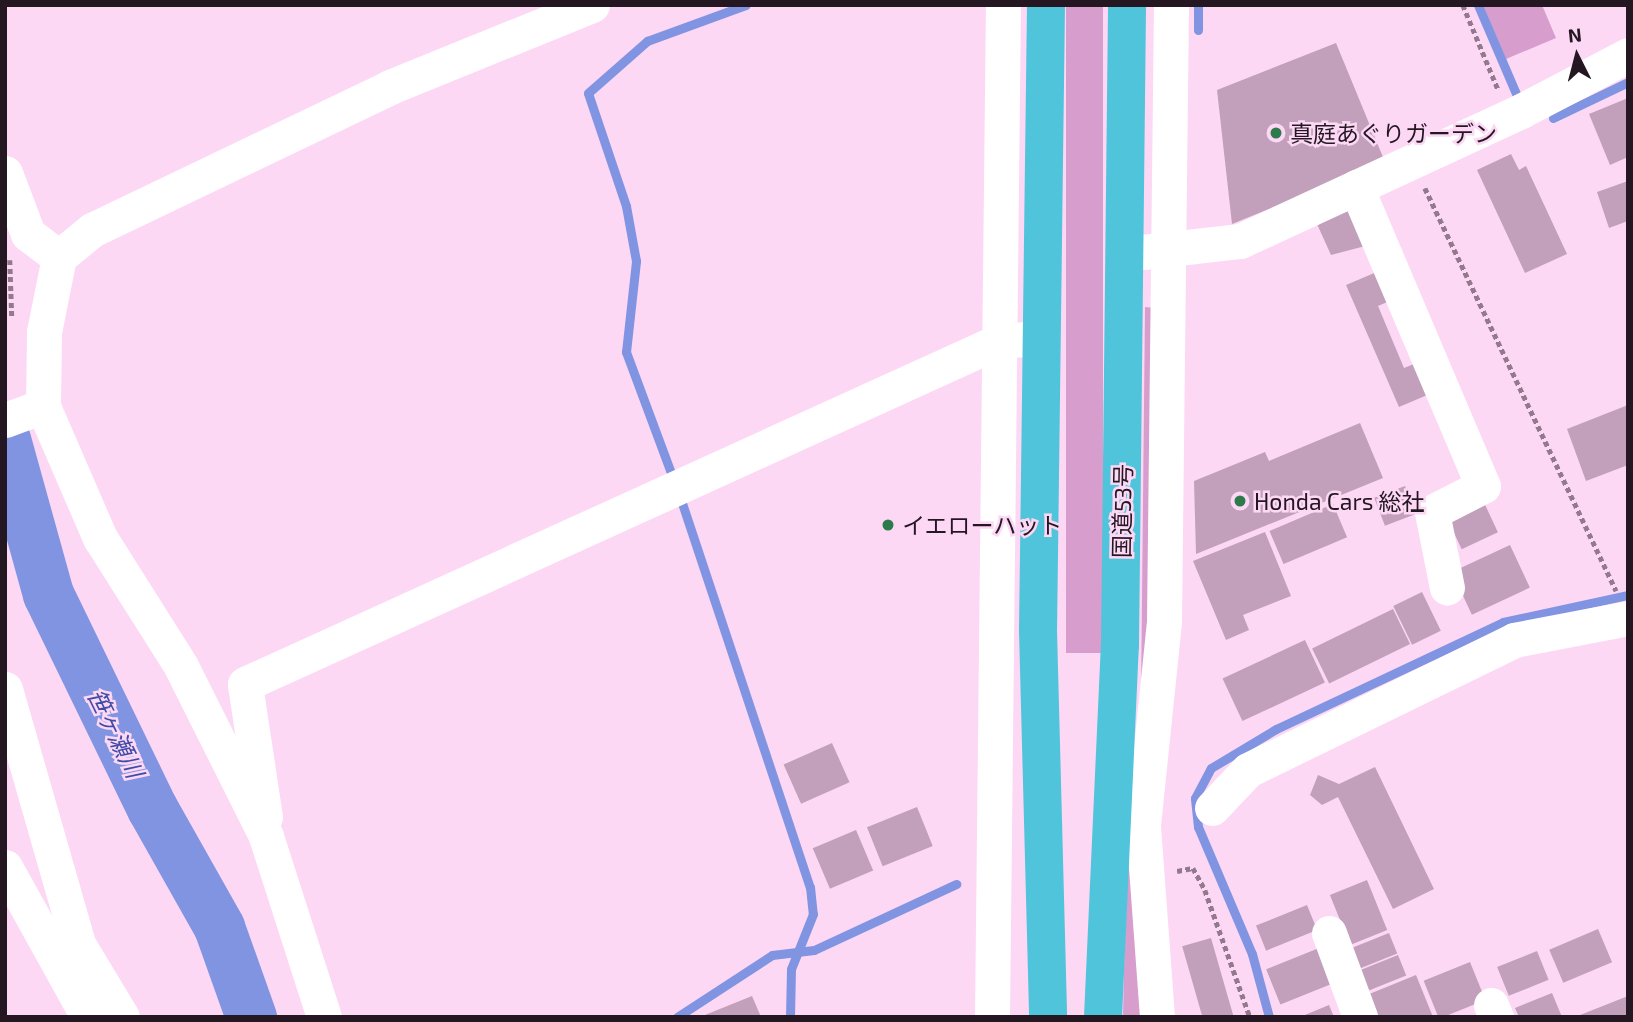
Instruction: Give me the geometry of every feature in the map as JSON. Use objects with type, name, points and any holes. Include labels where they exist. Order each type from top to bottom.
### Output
[{"type":"highway","points":[[1046,5],[1038,630],[1048,1017]]},
{"type":"highway","name":"国道53号","points":[[1103,1017],[1120,645],[1127,5]]},
{"type":"street","points":[[324,1017],[266,836],[181,666],[100,538],[43,407],[44,332],[59,257],[92,230],[378,93],[592,5]]},
{"type":"street","points":[[992,1017],[1003,5]]},
{"type":"street","points":[[1157,1017],[1143,825],[1164,621],[1166,248],[1171,5]]},
{"type":"street","points":[[1125,255],[1240,241],[1510,117],[1628,55]]},
{"type":"street","points":[[5,173],[28,234],[59,257]]},
{"type":"street","points":[[1356,187],[1483,486],[1432,512],[1447,588]]},
{"type":"street","points":[[266,836],[245,684],[678,490],[999,341],[1040,338]]},
{"type":"street","points":[[5,420],[43,407]]},
{"type":"street","points":[[1212,808],[1248,770],[1514,639],[1628,618]]},
{"type":"street","points":[[5,689],[78,944],[121,1017]]},
{"type":"street","points":[[5,867],[88,1017]]},
{"type":"street","points":[[1329,933],[1360,1017]]},
{"type":"street","points":[[993,964],[1047,964]]},
{"type":"path","points":[[1463,5],[1510,117]]},
{"type":"path","points":[[1413,161],[1613,584]]},
{"type":"path","points":[[1166,874],[1193,867],[1233,958],[1250,1017]]},
{"type":"shaded area","points":[[1066,5],[1103,5],[1103,653],[1066,653]]},
{"type":"shaded area","points":[[1483,5],[1542,5],[1556,38],[1506,59]]},
{"type":"shaded area","points":[[1145,307],[1155,308],[1156,616],[1141,697]]},
{"type":"shaded area","points":[[1127,830],[1142,1017],[1123,1017]]},
{"type":"building","points":[[1336,43],[1385,162],[1232,224],[1217,90]]},
{"type":"building","points":[[1628,98],[1628,157],[1610,165],[1589,114]]},
{"type":"building","points":[[1511,154],[1519,170],[1526,166],[1567,254],[1525,273],[1477,170]]},
{"type":"building","points":[[1628,181],[1628,221],[1609,228],[1597,192]]},
{"type":"building","points":[[1354,208],[1369,245],[1331,255],[1317,224]]},
{"type":"building","points":[[1379,271],[1392,300],[1378,306],[1404,368],[1419,362],[1432,393],[1399,407],[1346,285]]},
{"type":"building","points":[[1628,405],[1628,465],[1586,481],[1567,429]]},
{"type":"building","points":[[1360,423],[1383,478],[1196,554],[1194,481],[1265,452],[1269,461]]},
{"type":"building","points":[[1405,486],[1416,514],[1385,526],[1374,498]]},
{"type":"building","points":[[1481,496],[1498,532],[1462,549],[1445,513]]},
{"type":"building","points":[[1333,504],[1347,537],[1284,564],[1269,531]]},
{"type":"building","points":[[1265,532],[1291,596],[1243,615],[1249,630],[1226,640],[1193,561]]},
{"type":"building","points":[[1510,545],[1530,588],[1472,615],[1452,572]]},
{"type":"building","points":[[1422,592],[1441,631],[1412,645],[1393,606]]},
{"type":"building","points":[[1393,609],[1410,644],[1329,684],[1312,648]]},
{"type":"building","points":[[1305,640],[1325,683],[1242,721],[1223,678]]},
{"type":"building","points":[[832,743],[849,782],[801,804],[784,765]]},
{"type":"building","points":[[1375,767],[1434,889],[1393,909],[1338,797],[1322,805],[1310,795],[1318,775],[1339,784]]},
{"type":"building","points":[[917,807],[933,846],[883,866],[867,827]]},
{"type":"building","points":[[856,830],[873,871],[830,889],[813,848]]},
{"type":"building","points":[[1367,880],[1387,930],[1350,945],[1330,895]]},
{"type":"building","points":[[1307,905],[1317,930],[1266,951],[1256,926]]},
{"type":"building","points":[[1598,929],[1612,962],[1563,983],[1549,950]]},
{"type":"building","points":[[1389,933],[1397,953],[1359,969],[1351,948]]},
{"type":"building","points":[[1211,938],[1234,1017],[1202,1017],[1182,946]]},
{"type":"building","points":[[1319,948],[1333,983],[1280,1005],[1266,969]]},
{"type":"building","points":[[1537,951],[1549,980],[1509,996],[1497,967]]},
{"type":"building","points":[[1398,955],[1406,975],[1368,991],[1360,970]]},
{"type":"building","points":[[1470,962],[1485,1000],[1438,1017],[1424,981]]},
{"type":"building","points":[[1416,975],[1433,1017],[1370,1017],[1362,997]]},
{"type":"building","points":[[1552,993],[1562,1017],[1519,1017],[1515,1008]]},
{"type":"building","points":[[752,996],[761,1017],[700,1017]]},
{"type":"building","points":[[1628,996],[1628,1017],[1575,1017]]},
{"type":"building","points":[[1329,1005],[1334,1017],[1300,1017]]},
{"type":"waterway","points":[[674,481],[626,352],[636,261],[626,206],[588,93],[647,41],[746,5]]},
{"type":"waterway","points":[[1198,5],[1198,30]]},
{"type":"waterway","points":[[1478,5],[1520,103]]},
{"type":"waterway","points":[[1553,118],[1628,82]]},
{"type":"waterway","name":"笹ヶ瀬川","points":[[5,439],[48,594],[152,808],[219,927],[251,1017]]},
{"type":"waterway","points":[[679,494],[810,887],[813,914],[791,969],[790,1017]]},
{"type":"waterway","points":[[1269,1017],[1252,954],[1198,827],[1195,798],[1211,768],[1276,729],[1503,622],[1628,595]]},
{"type":"waterway","points":[[677,1017],[772,955],[814,950],[956,884]]},
{"type":"place","name":"真庭あぐりガーデン","points":[[1276,133]]},
{"type":"place","name":"Honda Cars 総社","points":[[1240,501]]},
{"type":"place","name":"イエローハット","points":[[888,525]]}]
